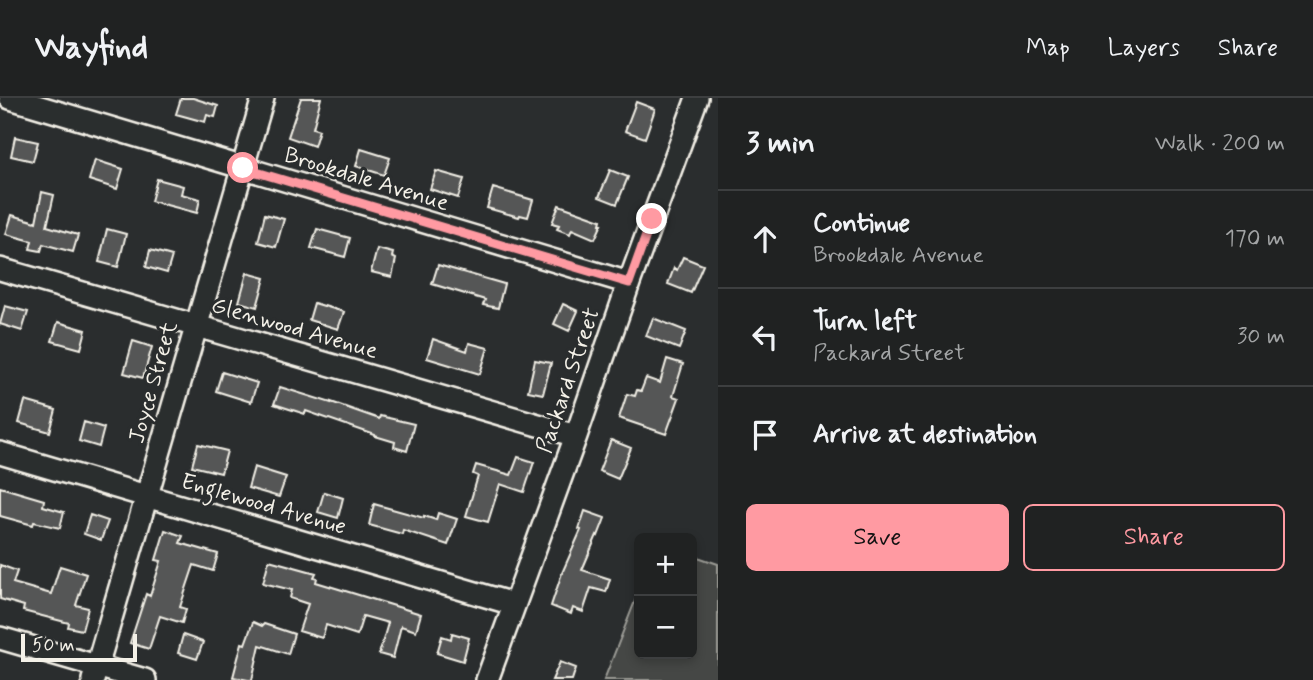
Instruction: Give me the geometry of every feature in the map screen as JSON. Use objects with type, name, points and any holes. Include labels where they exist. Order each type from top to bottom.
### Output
[{"type":"street","name":"Brookdale Avenue","points":[[10,98],[629,283]]},
{"type":"street","name":"Joyce Street","points":[[95,673],[263,98]]},
{"type":"street","name":"Packard Street","points":[[487,680],[697,98]]},
{"type":"street","name":"Glenwood Avenue","points":[[0,269],[576,436]]},
{"type":"street","name":"Englewood Avenue","points":[[0,453],[513,604]]},
{"type":"street","points":[[0,638],[95,673],[145,680]]},
{"type":"shaded area","points":[[697,557],[718,564],[718,680],[604,680],[634,604],[634,659],[697,659]]},
{"type":"building","points":[[181,98],[193,98],[218,106],[215,117],[207,115],[205,122],[176,114]]},
{"type":"building","points":[[301,98],[321,98],[313,128],[319,130],[314,146],[288,137]]},
{"type":"building","points":[[636,102],[655,109],[645,138],[625,131]]},
{"type":"building","points":[[15,137],[38,142],[33,161],[11,156]]},
{"type":"building","points":[[361,149],[390,158],[384,175],[356,166]]},
{"type":"building","points":[[95,160],[123,169],[117,189],[89,180]]},
{"type":"building","points":[[610,170],[628,177],[617,204],[599,197]]},
{"type":"building","points":[[436,171],[464,179],[458,198],[430,189]]},
{"type":"building","points":[[157,179],[183,186],[181,194],[200,199],[197,213],[151,201]]},
{"type":"building","points":[[493,188],[533,200],[528,217],[487,208]]},
{"type":"building","points":[[42,192],[54,195],[47,226],[78,235],[73,252],[43,244],[41,251],[30,249],[32,241],[6,234],[12,215],[36,222]]},
{"type":"building","points":[[559,205],[601,220],[602,224],[595,239],[572,229],[570,234],[557,229],[559,225],[552,223]]},
{"type":"building","points":[[265,214],[284,219],[276,247],[258,242]]},
{"type":"building","points":[[107,229],[126,234],[118,267],[99,262]]},
{"type":"building","points":[[317,229],[350,238],[345,257],[311,248]]},
{"type":"building","points":[[377,249],[393,253],[392,257],[396,259],[392,277],[371,272]]},
{"type":"building","points":[[150,250],[172,256],[167,273],[146,267]]},
{"type":"building","points":[[683,257],[703,265],[691,293],[668,284],[674,268],[677,270]]},
{"type":"building","points":[[438,265],[504,284],[498,308],[483,305],[485,300],[432,284]]},
{"type":"building","points":[[247,273],[265,278],[257,307],[239,302]]},
{"type":"building","points":[[314,303],[344,312],[338,329],[309,320]]},
{"type":"building","points":[[563,304],[578,311],[569,331],[554,324]]},
{"type":"building","points":[[5,306],[28,312],[22,331],[0,324]]},
{"type":"building","points":[[653,318],[686,331],[679,349],[646,336]]},
{"type":"building","points":[[58,322],[86,330],[81,349],[52,341]]},
{"type":"building","points":[[433,339],[467,351],[469,343],[488,348],[480,374],[427,358]]},
{"type":"building","points":[[133,341],[152,347],[143,378],[124,373]]},
{"type":"building","points":[[667,359],[683,364],[673,396],[679,398],[666,434],[619,418],[627,394],[635,396],[637,390],[641,391],[646,378],[660,383]]},
{"type":"building","points":[[535,360],[551,363],[543,394],[528,391]]},
{"type":"building","points":[[222,372],[257,383],[251,402],[216,391]]},
{"type":"building","points":[[280,387],[379,419],[380,416],[414,424],[407,451],[394,447],[395,442],[306,411],[305,414],[274,404]]},
{"type":"building","points":[[25,401],[56,410],[50,432],[19,423]]},
{"type":"building","points":[[84,422],[104,428],[99,447],[79,441]]},
{"type":"building","points":[[611,440],[631,448],[618,479],[599,471]]},
{"type":"building","points":[[198,444],[227,451],[221,473],[192,466]]},
{"type":"building","points":[[518,457],[534,462],[524,492],[500,484],[488,522],[466,516],[478,476],[473,474],[476,465],[511,475]]},
{"type":"building","points":[[254,467],[286,477],[279,497],[248,488]]},
{"type":"building","points":[[0,487],[44,500],[43,506],[64,512],[60,528],[34,522],[33,525],[0,516]]},
{"type":"building","points":[[324,492],[343,498],[338,518],[318,512]]},
{"type":"building","points":[[374,504],[424,518],[436,520],[438,513],[457,519],[448,545],[403,530],[402,534],[369,525]]},
{"type":"building","points":[[585,511],[605,518],[582,570],[610,579],[606,592],[591,588],[583,612],[573,608],[571,614],[551,606],[581,530],[579,529]]},
{"type":"building","points":[[90,515],[108,521],[101,540],[84,534]]},
{"type":"building","points":[[165,530],[183,536],[180,543],[218,554],[213,571],[194,565],[180,607],[186,609],[182,623],[160,616],[149,649],[130,643],[146,594],[150,596],[161,561],[156,560]]},
{"type":"building","points":[[269,560],[316,573],[316,582],[421,614],[416,631],[401,626],[393,658],[379,654],[388,623],[363,616],[357,635],[326,625],[322,638],[299,631],[308,604],[290,598],[292,590],[263,583]]},
{"type":"building","points":[[0,565],[17,571],[13,583],[51,594],[60,566],[86,574],[76,605],[88,608],[82,630],[68,627],[69,623],[23,611],[24,606],[0,599]]},
{"type":"building","points":[[253,622],[294,634],[288,654],[260,645],[252,680],[233,677],[242,643],[245,644]]},
{"type":"building","points":[[452,633],[469,638],[463,661],[437,653],[442,636],[451,639]]},
{"type":"building","points":[[183,635],[203,642],[197,659],[178,653]]},
{"type":"building","points":[[560,662],[576,668],[572,680],[552,680]]},
{"type":"route","points":[[243,168],[629,283],[652,219]]}]
